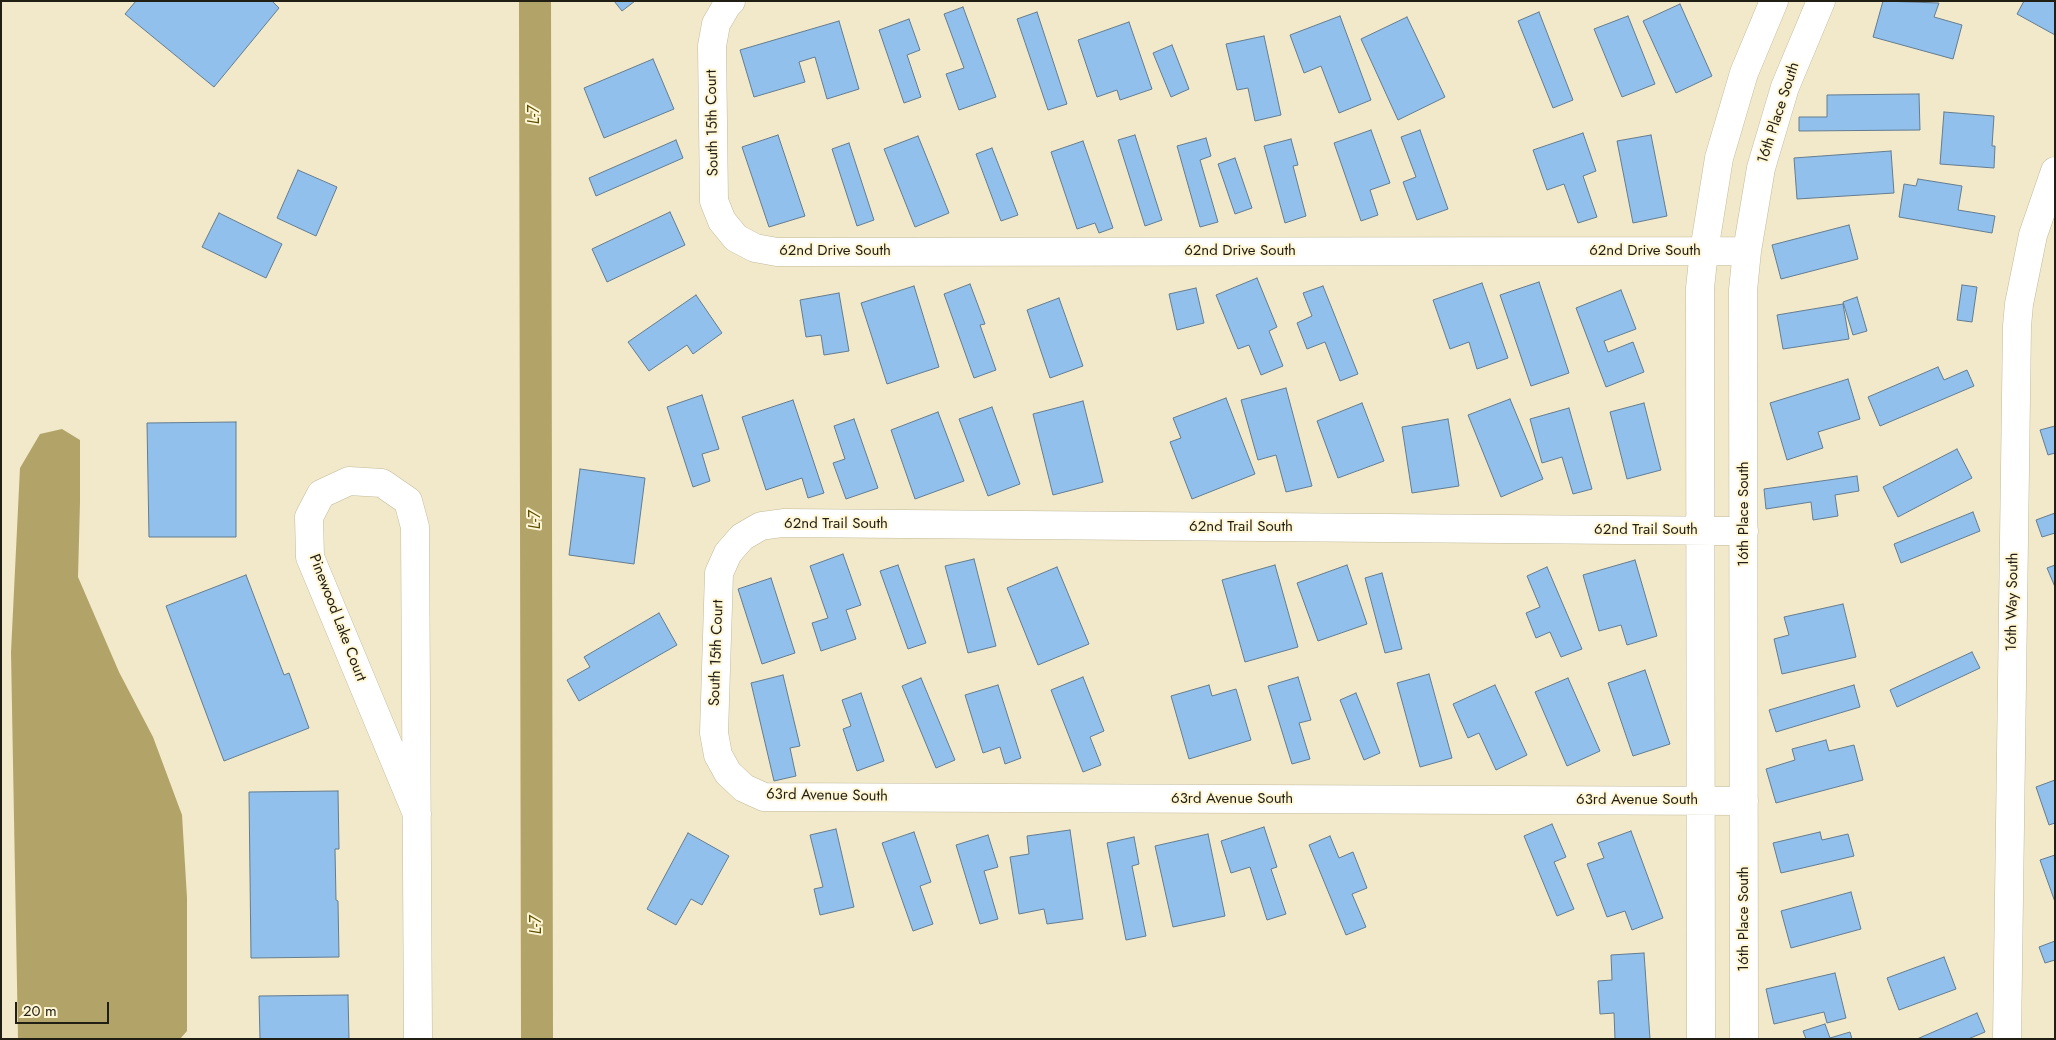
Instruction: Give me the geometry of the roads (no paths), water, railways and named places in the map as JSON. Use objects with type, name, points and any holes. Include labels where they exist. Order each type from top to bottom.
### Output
[{"type":"street","points":[[1701,1039],[1700,288],[1719,158],[1744,73],[1774,1]]},
{"type":"street","name":"16th Place South","points":[[1744,1039],[1743,290],[1747,251],[1761,168],[1785,87],[1821,1]]},
{"type":"street","name":"South 15th Court","points":[[729,3],[716,24],[712,46],[714,201],[722,221],[736,238]]},
{"type":"street","name":"16th Way South","points":[[2006,1039],[2017,326],[2033,235],[2055,171]]},
{"type":"street","name":"62nd Drive South","points":[[736,238],[755,248],[778,252],[1747,251]]},
{"type":"street","name":"Pinewood Lake Court","points":[[416,814],[310,557],[309,517],[321,494],[349,481],[382,483],[408,501],[415,527],[418,1039]]},
{"type":"street","name":"62nd Trail South","points":[[742,537],[762,526],[783,523],[1744,531]]},
{"type":"street","name":"South 15th Court","points":[[728,773],[718,754],[714,733],[719,573],[728,553],[742,537]]},
{"type":"street","name":"63rd Avenue South","points":[[728,773],[744,788],[764,797],[1744,801]]},
{"type":"waterway","name":"L-7","points":[[535,1],[537,1039]]}]
